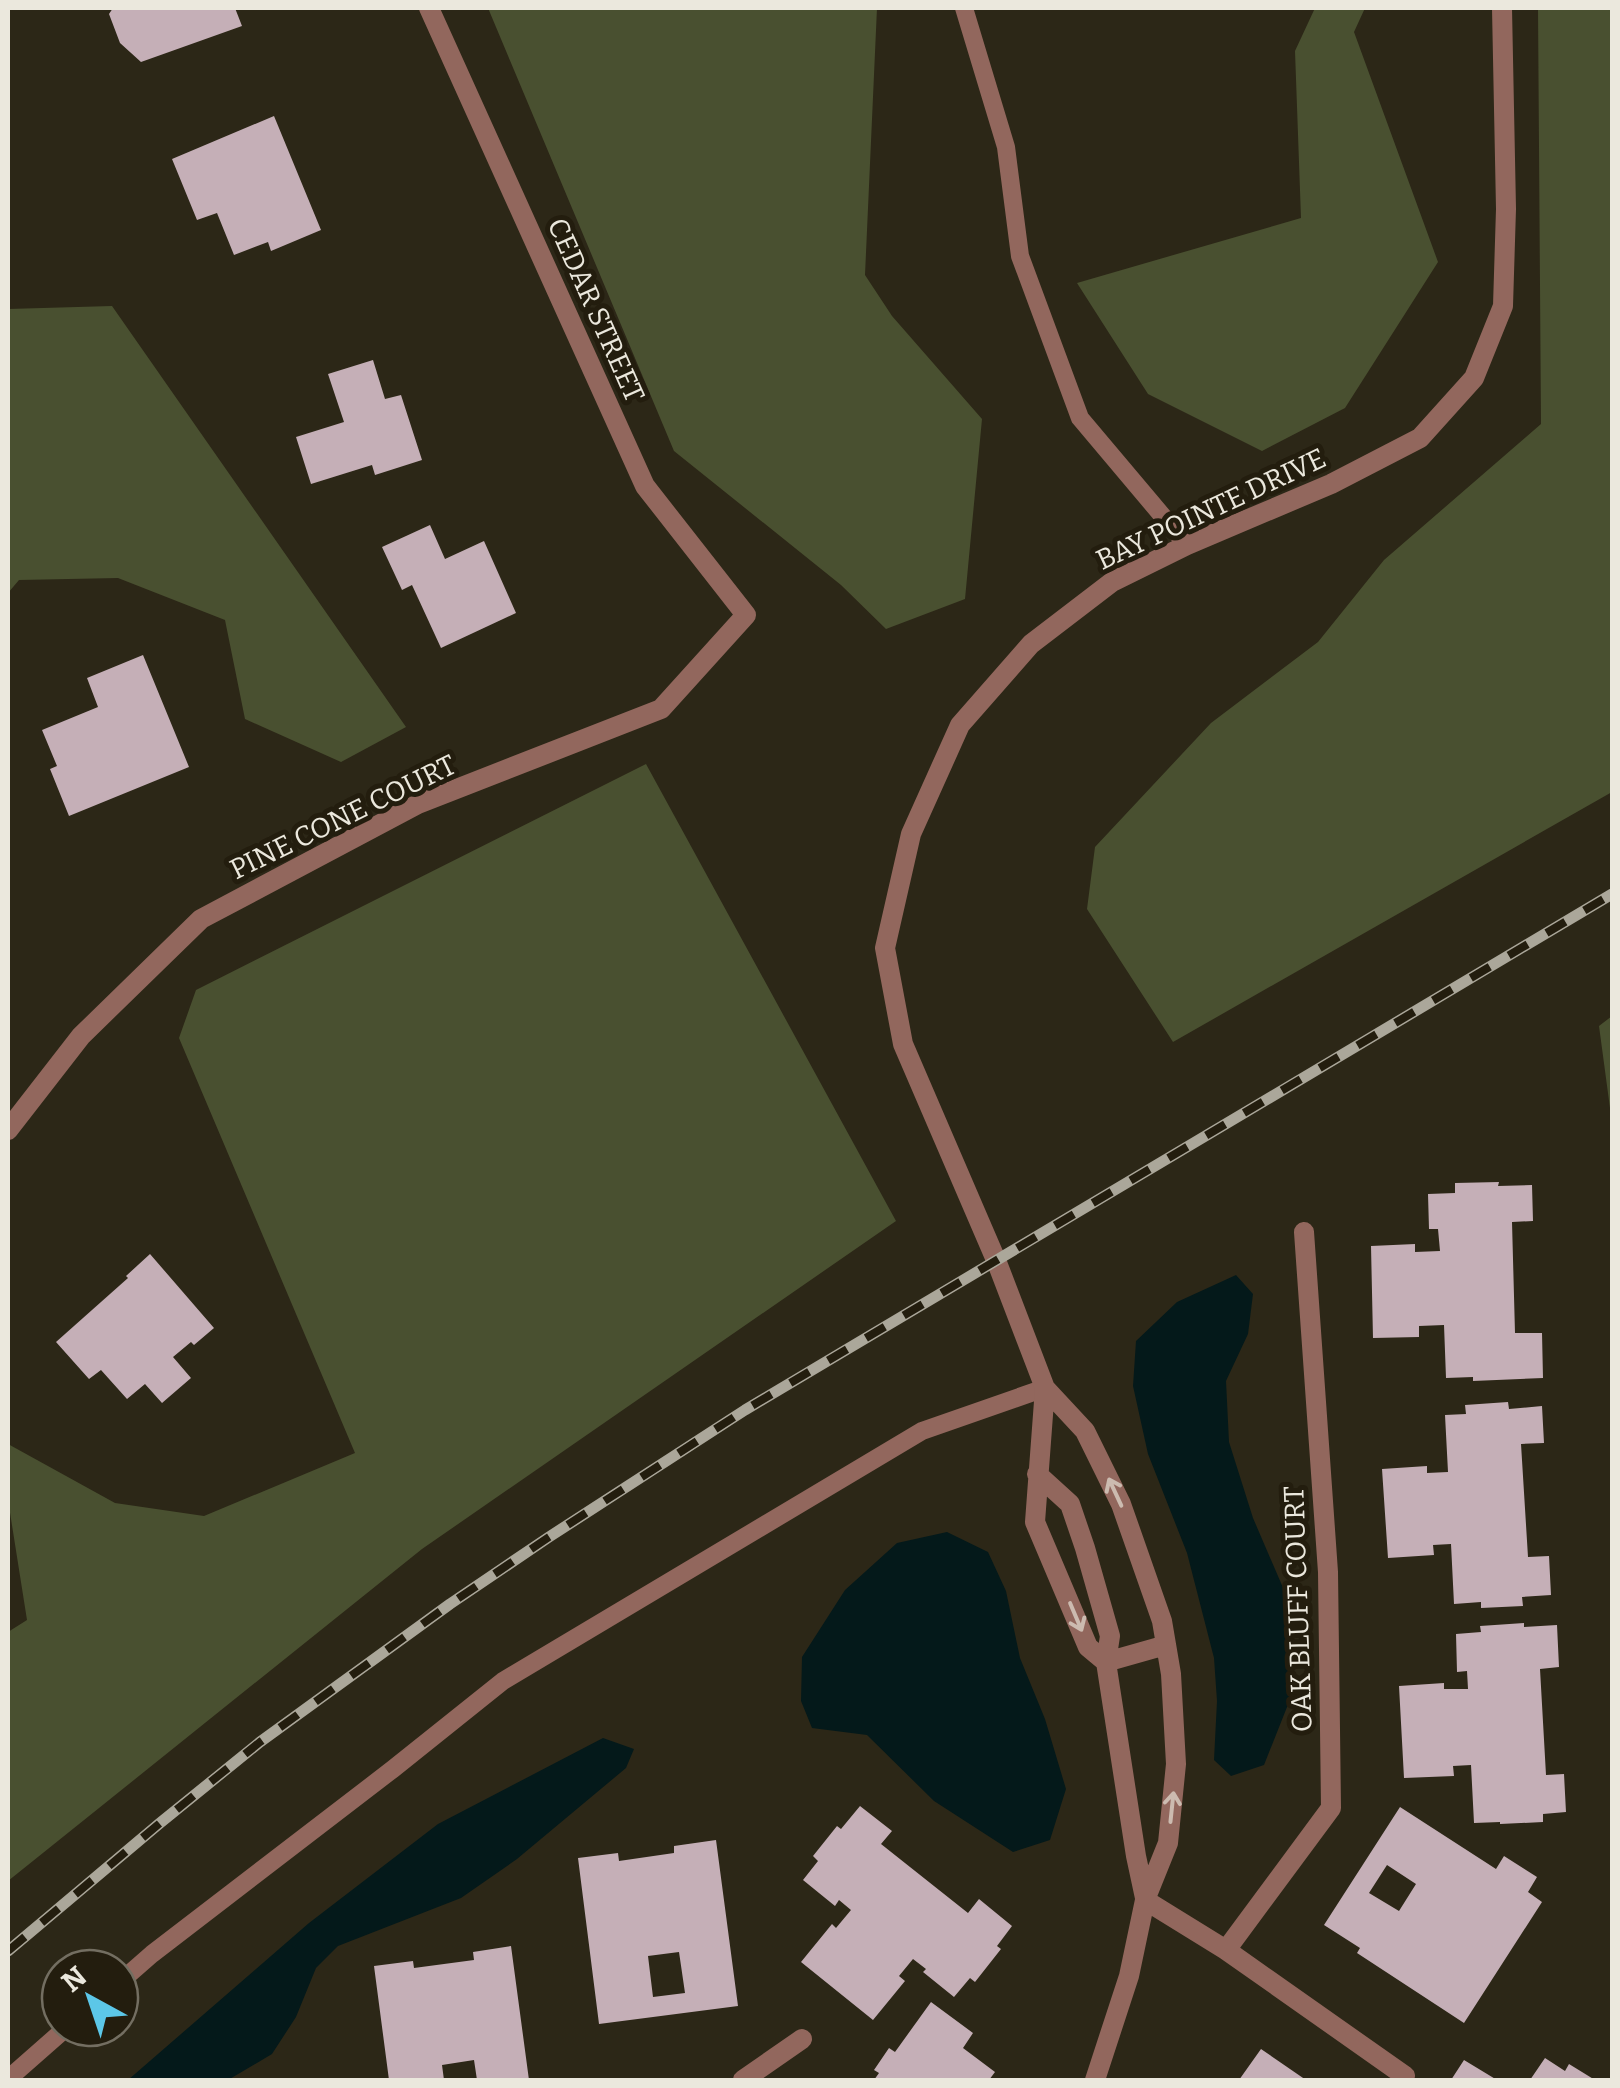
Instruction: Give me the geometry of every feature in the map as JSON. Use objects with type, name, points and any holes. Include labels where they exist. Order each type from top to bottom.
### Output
[{"type":"street","name":"CEDAR STREET","points":[[430,8],[645,486],[746,615]]},
{"type":"street","name":"BAY POINTE DRIVE","points":[[1095,2080],[1129,1976],[1146,1900],[1168,1843],[1176,1764],[1171,1674],[1162,1621],[1121,1504],[1085,1432],[1045,1388],[996,1260],[904,1044],[884,948],[911,834],[960,726],[1031,644],[1112,582],[1187,545],[1331,484],[1420,438],[1474,378],[1504,306],[1502,8]]},
{"type":"street","name":"PINE CONE COURT","points":[[8,1130],[81,1036],[200,919],[418,804],[661,709],[746,615]]},
{"type":"street","name":"OAK BLUFF COURT","points":[[1226,1950],[1332,1808],[1328,1572],[1304,1232]]},
{"type":"street","name":"BAY POINTE DRIVE","points":[[1045,1388],[1035,1522],[1088,1647],[1106,1662]]},
{"type":"street","name":"BAY POINTE DRIVE","points":[[1038,1474],[1070,1504],[1110,1636],[1106,1662],[1146,1900]]},
{"type":"street","points":[[1106,1662],[1166,1644]]},
{"type":"street","points":[[1146,1900],[1226,1950],[1406,2076]]},
{"type":"street","points":[[743,2080],[802,2039]]},
{"type":"lane","points":[[964,8],[1006,147],[1020,256],[1080,418],[1187,545]]},
{"type":"lane","points":[[140,1964],[503,1681],[922,1431],[1045,1388]]},
{"type":"lane","points":[[8,2078],[43,2048]]},
{"type":"green space","points":[[488,8],[877,8],[865,275],[892,316],[982,419],[965,599],[886,629],[841,585],[674,451]]},
{"type":"green space","points":[[1315,8],[1365,8],[1354,32],[1438,262],[1345,408],[1262,451],[1148,394],[1077,283],[1301,218],[1295,51]]},
{"type":"green space","points":[[1538,8],[1612,8],[1612,792],[1173,1042],[1087,909],[1095,847],[1211,723],[1318,642],[1384,560],[1541,424]]},
{"type":"green space","points":[[112,306],[406,727],[341,762],[245,719],[225,620],[118,578],[19,580],[8,593],[8,309]]},
{"type":"green space","points":[[646,764],[896,1221],[422,1549],[8,1881],[8,1632],[27,1620],[8,1500],[8,1444],[115,1503],[204,1516],[355,1453],[179,1038],[196,990]]},
{"type":"green space","points":[[1612,1016],[1612,1123],[1599,1026]]},
{"type":"shaded area","points":[[1236,1275],[1253,1294],[1248,1334],[1226,1381],[1229,1442],[1253,1518],[1284,1590],[1294,1645],[1289,1702],[1264,1765],[1231,1776],[1214,1760],[1214,1658],[1187,1553],[1148,1454],[1133,1386],[1136,1341],[1177,1302]]},
{"type":"shaded area","points":[[947,1532],[988,1552],[1006,1591],[1020,1658],[1045,1719],[1066,1789],[1050,1840],[1013,1852],[934,1801],[867,1735],[812,1728],[801,1701],[802,1657],[845,1590],[897,1543]]},
{"type":"shaded area","points":[[603,1738],[634,1749],[626,1768],[517,1859],[461,1898],[338,1946],[316,1968],[296,2017],[272,2054],[228,2080],[128,2080],[309,1923],[438,1824]]},
{"type":"building","points":[[113,8],[235,8],[242,26],[141,62],[120,43],[109,14]]},
{"type":"building","points":[[274,116],[321,230],[271,251],[268,242],[234,255],[217,213],[197,220],[172,159]]},
{"type":"building","points":[[373,360],[385,399],[401,395],[422,460],[375,475],[372,465],[311,484],[296,437],[344,422],[328,374]]},
{"type":"building","points":[[430,525],[445,559],[484,541],[516,613],[441,648],[412,585],[402,590],[382,547]]},
{"type":"building","points":[[143,655],[189,767],[69,816],[50,769],[57,766],[42,730],[98,707],[87,678]]},
{"type":"building","points":[[1499,1182],[1498,1186],[1532,1185],[1533,1221],[1512,1222],[1515,1333],[1542,1333],[1543,1378],[1446,1378],[1444,1325],[1419,1326],[1419,1337],[1373,1338],[1371,1246],[1415,1244],[1415,1252],[1440,1251],[1438,1229],[1429,1229],[1428,1194],[1455,1193],[1455,1183]]},
{"type":"building","points":[[150,1254],[214,1328],[173,1357],[191,1378],[162,1403],[145,1384],[127,1399],[101,1370],[89,1379],[56,1342]]},
{"type":"building","points":[[1508,1402],[1509,1409],[1542,1406],[1544,1443],[1521,1444],[1528,1557],[1549,1556],[1551,1595],[1522,1597],[1523,1606],[1481,1608],[1481,1602],[1454,1604],[1451,1544],[1433,1545],[1434,1555],[1388,1558],[1382,1469],[1427,1466],[1427,1473],[1448,1472],[1445,1415],[1466,1414],[1465,1405]]},
{"type":"building","points":[[1524,1623],[1524,1627],[1557,1625],[1559,1667],[1540,1669],[1546,1775],[1564,1774],[1566,1812],[1543,1814],[1543,1822],[1474,1823],[1471,1765],[1453,1766],[1454,1776],[1404,1778],[1399,1686],[1444,1683],[1444,1689],[1468,1689],[1467,1671],[1457,1672],[1456,1634],[1481,1632],[1480,1626]]},
{"type":"building","points":[[860,1806],[892,1831],[881,1844],[968,1913],[979,1899],[1012,1926],[997,1946],[1001,1949],[975,1982],[970,1978],[954,1997],[913,1959],[899,1976],[905,1981],[873,2020],[801,1962],[832,1924],[836,1928],[851,1910],[839,1900],[835,1906],[803,1880],[818,1861],[813,1856],[837,1826],[841,1829]]},
{"type":"building","points":[[1400,1807],[1496,1869],[1504,1856],[1537,1877],[1528,1892],[1542,1902],[1464,2023],[1357,1953],[1360,1948],[1324,1925]],"holes":[[[1387,1865],[1416,1884],[1399,1911],[1369,1893]]]},
{"type":"building","points":[[716,1840],[738,2006],[599,2024],[578,1858],[618,1853],[619,1861],[674,1853],[674,1846]],"holes":[[[679,1952],[685,1993],[653,1997],[648,1956]]]},
{"type":"building","points":[[511,1946],[529,2080],[477,2080],[474,2060],[442,2065],[444,2080],[389,2080],[374,1966],[413,1961],[414,1968],[474,1960],[473,1952]]},
{"type":"building","points":[[931,2002],[973,2033],[963,2048],[995,2072],[989,2080],[874,2080],[879,2073],[874,2070],[889,2048],[895,2052]]},
{"type":"building","points":[[1261,2049],[1306,2080],[1239,2080]]},
{"type":"building","points":[[1545,2058],[1565,2071],[1569,2064],[1595,2080],[1530,2080]]},
{"type":"building","points":[[1464,2060],[1497,2080],[1451,2080]]},
{"type":"railway","points":[[8,1951],[260,1742],[549,1537],[745,1410],[1612,894]]}]
